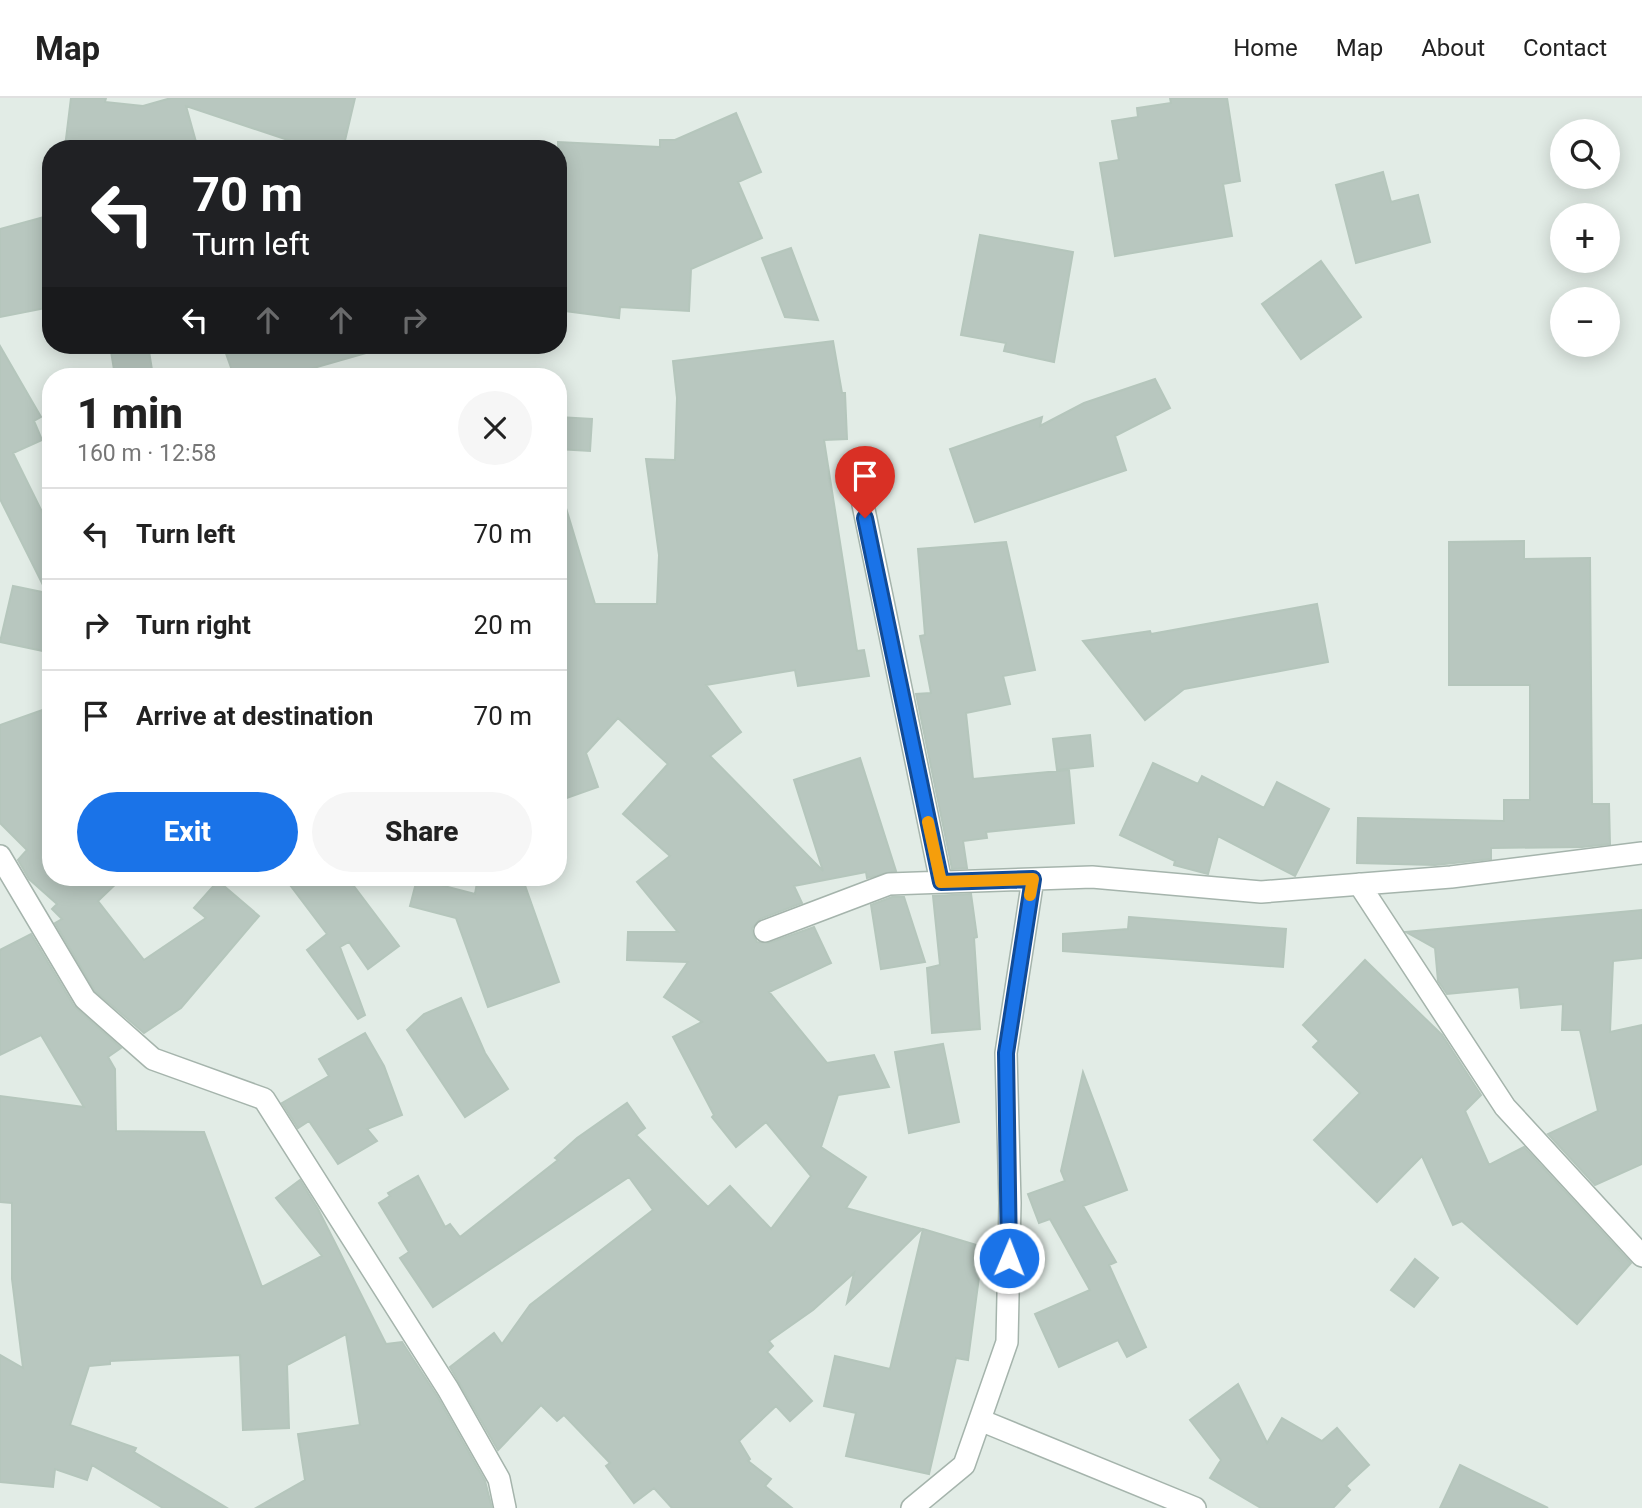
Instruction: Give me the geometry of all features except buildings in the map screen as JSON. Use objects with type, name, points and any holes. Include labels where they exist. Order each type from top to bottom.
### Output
[{"type":"street","points":[[855,466],[941,882]]},
{"type":"street","points":[[765,931],[889,884],[1092,877],[1261,892],[1451,877],[1642,853]]},
{"type":"street","points":[[0,856],[85,999],[153,1059],[264,1099],[448,1388],[499,1479],[505,1508]]},
{"type":"street","points":[[912,1508],[964,1465],[1007,1342],[1010,1203],[1006,1053],[1033,879]]},
{"type":"street","points":[[1359,884],[1505,1107],[1642,1256]]},
{"type":"street","points":[[980,1420],[1195,1508]]},
{"type":"slow traffic","points":[[928,822],[941,882],[1033,879],[1030,895]]},
{"type":"route","points":[[865,518],[941,882],[1033,879],[1006,1053],[1009,1258]]}]
